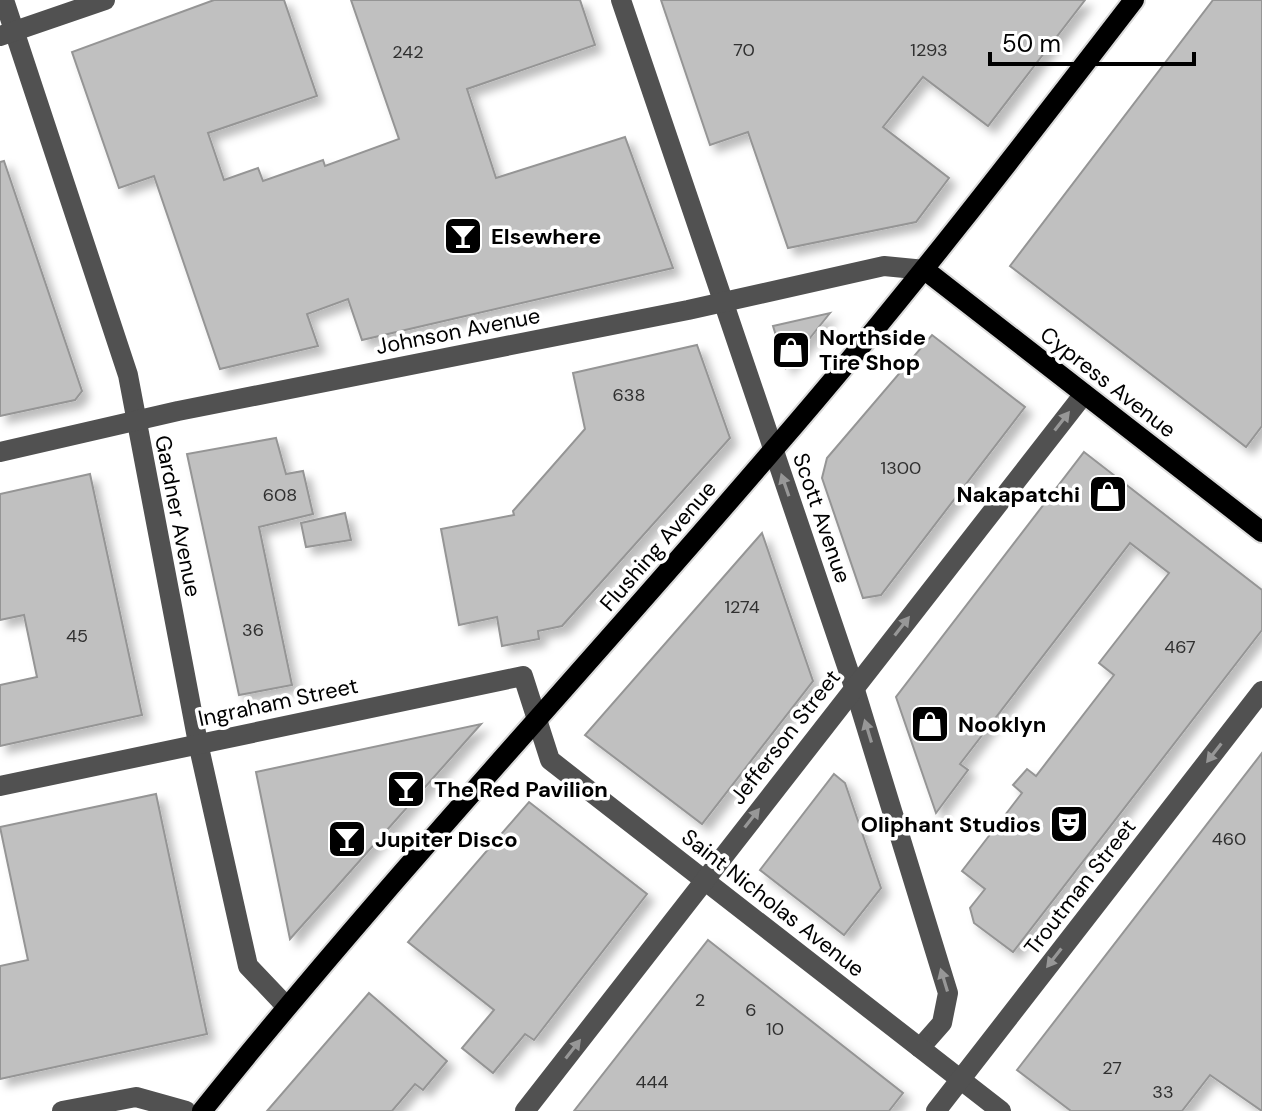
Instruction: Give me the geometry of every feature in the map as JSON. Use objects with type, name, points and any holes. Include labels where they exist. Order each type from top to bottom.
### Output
[{"type":"main road","name":"Flushing Avenue","points":[[202,1111],[286,1006],[774,450],[925,270],[1134,0]]},
{"type":"main road","name":"Cypress Avenue","points":[[925,270],[1262,532]]},
{"type":"street","name":"Gardner Avenue","points":[[4,0],[7,34],[128,375],[198,743],[248,966],[286,1006]]},
{"type":"street","points":[[7,34],[105,0]]},
{"type":"street","name":"Scott Avenue","points":[[621,0],[854,687],[948,993],[942,1023],[920,1048]]},
{"type":"street","name":"Johnson Avenue","points":[[0,452],[178,411],[723,302],[884,266],[925,270]]},
{"type":"street","name":"Jefferson Street","points":[[525,1111],[1084,394]]},
{"type":"street","name":"Ingraham Street","points":[[0,786],[523,676],[537,718]]},
{"type":"street","name":"Troutman Street","points":[[936,1111],[1262,691]]},
{"type":"street","name":"Saint Nicholas Avenue","points":[[537,718],[550,760],[1001,1111]]},
{"type":"street","points":[[62,1111],[136,1097],[186,1111]]},
{"type":"building","points":[[214,0],[284,0],[317,96],[208,133],[224,180],[258,168],[263,181],[323,160],[325,166],[399,139],[351,0],[580,0],[595,45],[467,89],[496,178],[625,137],[673,268],[362,340],[348,299],[307,314],[318,346],[220,369],[154,176],[119,188],[72,52]]},
{"type":"building","points":[[661,0],[1085,0],[988,126],[923,77],[883,127],[949,178],[916,222],[788,248],[748,132],[710,145]]},
{"type":"building","points":[[1213,0],[1262,0],[1262,426],[1246,447],[1010,266]]},
{"type":"building","points":[[4,161],[82,391],[75,400],[0,416],[0,162]]},
{"type":"building","name":"Northside Tire Shop","points":[[830,313],[786,368],[773,326]]},
{"type":"building","points":[[932,335],[1025,407],[881,595],[863,598],[822,478],[827,458]]},
{"type":"building","points":[[697,345],[730,438],[562,626],[538,631],[539,639],[502,646],[497,617],[459,625],[441,529],[514,515],[513,511],[585,429],[573,373]]},
{"type":"building","points":[[276,438],[286,474],[303,471],[313,514],[259,527],[292,685],[239,695],[187,454]]},
{"type":"building","points":[[1084,452],[1262,590],[1262,630],[1013,952],[974,923],[970,908],[985,889],[962,871],[1022,793],[1013,785],[1027,769],[1036,776],[1114,675],[1099,663],[1169,573],[1130,543],[960,764],[968,770],[936,813],[896,697]]},
{"type":"building","points":[[90,474],[142,715],[0,746],[0,685],[37,677],[24,615],[0,620],[0,494]]},
{"type":"building","points":[[345,513],[351,540],[306,547],[301,523]]},
{"type":"building","points":[[762,533],[813,681],[702,824],[585,735]]},
{"type":"building","points":[[481,724],[340,883],[290,939],[256,772]]},
{"type":"building","points":[[1262,753],[1262,1111],[1210,1075],[1182,1111],[1071,1111],[1017,1070]]},
{"type":"building","points":[[834,774],[845,783],[881,888],[844,935],[760,870]]},
{"type":"building","points":[[156,794],[207,1034],[0,1079],[0,966],[28,960],[0,827]]},
{"type":"building","points":[[529,802],[647,894],[534,1040],[525,1034],[493,1073],[462,1048],[494,1010],[408,942]]},
{"type":"building","points":[[708,940],[903,1093],[889,1111],[574,1111]]},
{"type":"building","points":[[369,993],[447,1061],[423,1090],[415,1084],[392,1111],[267,1111]]},
{"type":"place","name":"Elsewhere","points":[[463,236]]},
{"type":"place","name":"Northside Tire Shop","points":[[791,350]]},
{"type":"place","name":"Nakapatchi","points":[[1108,494]]},
{"type":"place","name":"Nooklyn","points":[[930,724]]},
{"type":"place","name":"The Red Pavilion","points":[[406,789]]},
{"type":"place","name":"Oliphant Studios","points":[[1069,824]]},
{"type":"place","name":"Jupiter Disco","points":[[347,839]]}]
